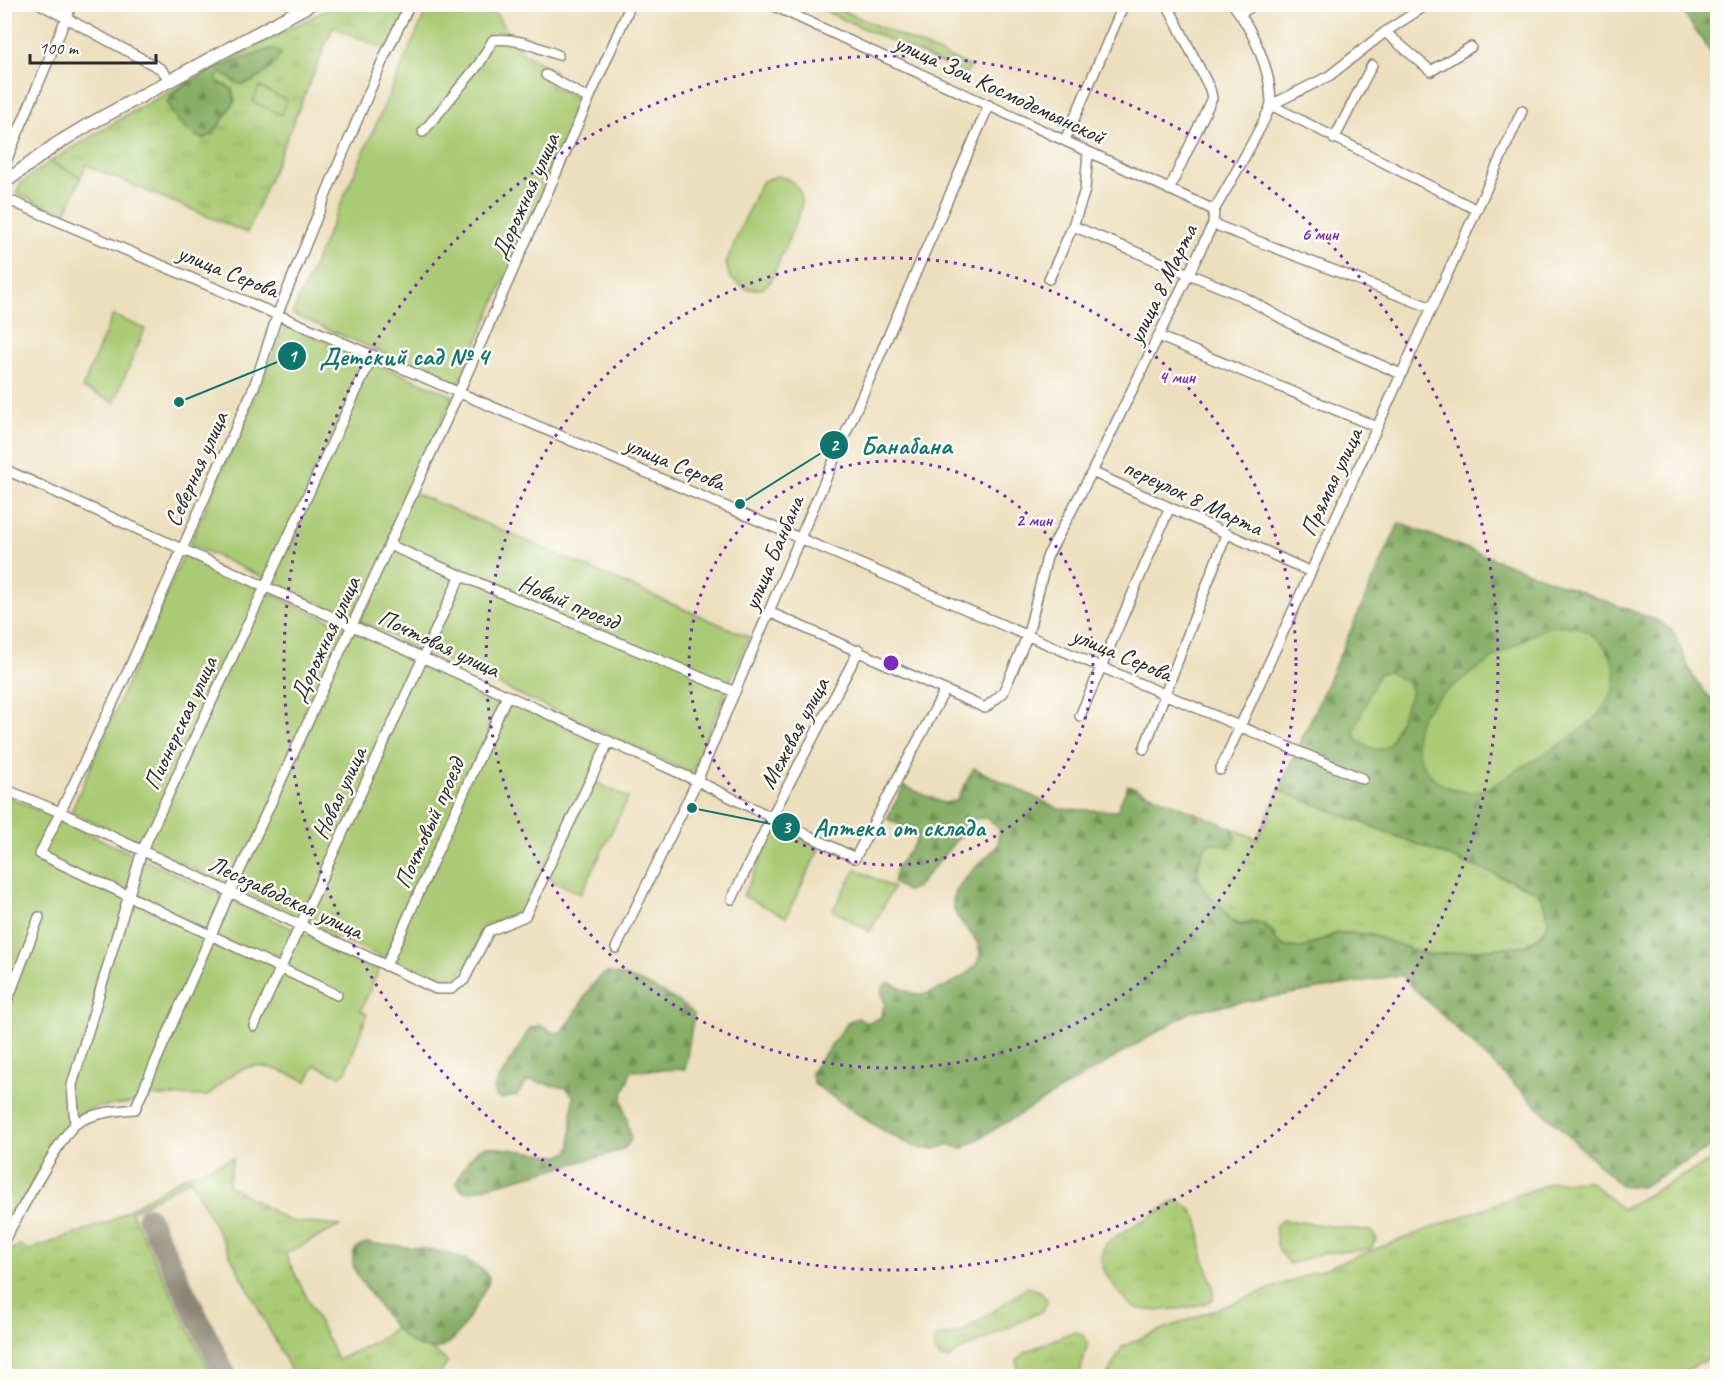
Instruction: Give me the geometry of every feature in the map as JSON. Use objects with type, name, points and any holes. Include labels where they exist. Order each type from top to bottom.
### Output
[{"type":"main road","points":[[4,183],[56,145],[169,80],[311,4]]},
{"type":"street","points":[[40,4],[65,20],[161,69],[169,80]]},
{"type":"street","points":[[4,166],[72,4]]},
{"type":"street","name":"Северная улица","points":[[128,897],[40,854],[128,671],[254,387],[279,313],[385,55],[410,4]]},
{"type":"street","name":"Дорожная улица","points":[[75,1124],[92,1116],[135,1109],[230,892],[459,392],[631,4]]},
{"type":"street","name":"улица Зои Космодемьянской","points":[[770,4],[1214,210]]},
{"type":"street","points":[[1065,141],[1124,4]]},
{"type":"street","points":[[1167,4],[1210,89],[1212,98],[1169,190]]},
{"type":"street","points":[[1233,4],[1261,51],[1271,105]]},
{"type":"street","points":[[1240,14],[1255,4]]},
{"type":"street","points":[[1271,105],[1329,76],[1385,32],[1428,4]]},
{"type":"street","points":[[1385,32],[1431,71],[1471,47]]},
{"type":"street","points":[[423,132],[479,64],[493,40],[504,39],[526,43],[558,55]]},
{"type":"street","points":[[1334,139],[1372,65]]},
{"type":"street","points":[[546,75],[589,99]]},
{"type":"street","name":"улица Банбана","points":[[616,948],[697,781],[800,538],[989,105]]},
{"type":"street","points":[[1271,105],[1477,210]]},
{"type":"street","name":"улица 8 Марта","points":[[945,690],[985,708],[1003,693],[1028,634],[1047,557],[1092,472],[1213,224],[1214,210],[1271,105]]},
{"type":"street","name":"Прямая улица","points":[[1220,770],[1522,111]]},
{"type":"street","points":[[1049,279],[1074,226],[1085,189],[1088,152]]},
{"type":"street","name":"улица Серова","points":[[4,198],[279,313],[373,356],[1363,779]]},
{"type":"street","points":[[1213,224],[1432,308]]},
{"type":"street","points":[[1074,226],[1242,296],[1308,333],[1401,374]]},
{"type":"street","points":[[1158,336],[1377,427]]},
{"type":"street","name":"Пионерская улица","points":[[75,1124],[72,1085],[142,851],[373,356]]},
{"type":"street","name":"Почтовая улица","points":[[4,469],[183,547],[697,781],[855,858],[945,690]]},
{"type":"street","name":"переулок 8 Марта","points":[[1092,472],[1311,572]]},
{"type":"street","points":[[1080,716],[1169,509]]},
{"type":"street","points":[[1144,749],[1167,695],[1226,534]]},
{"type":"street","name":"Новый проезд","points":[[389,545],[735,692]]},
{"type":"street","name":"Новая улица","points":[[254,1026],[279,966],[460,577]]},
{"type":"street","points":[[769,612],[945,690]]},
{"type":"street","name":"Межевая улица","points":[[732,898],[859,650]]},
{"type":"street","name":"Почтовый проезд","points":[[386,966],[507,696]]},
{"type":"street","name":"Лесозаводская улица","points":[[4,789],[60,812],[300,923],[386,966],[436,988],[452,989],[464,980],[489,931],[525,916],[609,741]]},
{"type":"street","points":[[128,897],[337,995]]},
{"type":"street","points":[[4,1010],[39,917]]},
{"type":"street","points":[[4,1240],[60,1145],[75,1124]]},
{"type":"green space","points":[[335,5],[417,5],[395,53],[333,27],[247,233],[86,165],[81,177],[50,162],[133,111]]},
{"type":"green space","points":[[429,5],[486,5],[494,11],[521,52],[555,71],[550,86],[584,101],[458,385],[292,314]]},
{"type":"green space","points":[[817,5],[830,5],[971,67],[965,74],[829,13]]},
{"type":"green space","points":[[1678,5],[1717,5],[1717,62]]},
{"type":"green space","points":[[272,48],[281,54],[275,64],[253,81],[239,84],[221,73],[217,77],[217,81],[232,89],[235,101],[213,134],[204,139],[198,137],[173,114],[167,102],[185,84],[214,70]]},
{"type":"green space","points":[[259,87],[287,100],[281,114],[253,102]]},
{"type":"green space","points":[[50,162],[81,177],[65,215],[16,193],[21,183]]},
{"type":"green space","points":[[777,176],[789,180],[797,187],[801,197],[801,209],[771,281],[762,289],[747,289],[730,278],[726,263],[760,184]]},
{"type":"green space","points":[[113,315],[145,329],[114,402],[82,388]]},
{"type":"green space","points":[[286,325],[453,396],[410,491],[749,637],[691,773],[190,544]]},
{"type":"green space","points":[[1399,523],[1656,620],[1673,631],[1694,679],[1717,706],[1717,1144],[1641,1187],[1620,1185],[1400,975],[1192,1011],[962,1149],[948,1144],[931,1149],[913,1146],[869,1121],[814,1084],[811,1072],[849,1021],[858,1018],[867,1023],[880,1018],[885,1004],[881,990],[888,982],[914,994],[925,994],[953,983],[976,964],[980,950],[977,942],[956,914],[953,906],[954,897],[967,876],[998,845],[999,829],[987,818],[974,819],[917,887],[907,891],[893,883],[896,868],[916,842],[914,832],[887,819],[904,786],[943,803],[956,801],[974,768],[1059,809],[1117,811],[1128,785],[1232,828],[1235,842],[1228,846],[1213,843],[1206,845],[1195,871],[1208,896],[1219,903],[1231,922],[1242,925],[1263,922],[1277,941],[1286,947],[1302,948],[1337,933],[1368,934],[1428,955],[1526,945],[1542,934],[1548,921],[1546,907],[1537,891],[1279,790]]},
{"type":"green space","points":[[184,554],[604,745],[523,911],[485,926],[467,963],[455,978],[437,983],[71,812]]},
{"type":"green space","points":[[1552,626],[1581,629],[1599,640],[1604,646],[1614,667],[1614,688],[1604,706],[1589,723],[1569,739],[1488,788],[1479,791],[1464,791],[1450,788],[1438,781],[1428,772],[1417,747],[1416,733],[1420,719],[1441,696],[1480,667],[1522,641]]},
{"type":"green space","points":[[1388,672],[1407,681],[1412,691],[1390,743],[1383,749],[1375,749],[1358,741],[1354,731],[1376,679],[1379,674]]},
{"type":"green space","points":[[594,781],[628,798],[581,894],[547,878]]},
{"type":"green space","points":[[1279,790],[1537,891],[1548,915],[1546,928],[1542,934],[1527,945],[1428,955],[1368,934],[1337,933],[1302,948],[1286,947],[1277,941],[1272,930],[1253,921],[1241,923],[1233,920],[1200,884],[1198,864],[1200,858],[1206,845],[1213,843],[1228,846],[1236,836],[1232,828],[1257,839]]},
{"type":"green space","points":[[5,795],[379,969],[361,1010],[367,1014],[346,1072],[340,1076],[315,1065],[307,1081],[276,1070],[254,1066],[233,1074],[208,1096],[151,1096],[132,1103],[98,1107],[80,1114],[65,1127],[5,1229]]},
{"type":"green space","points":[[777,825],[820,847],[786,917],[743,896]]},
{"type":"green space","points":[[856,869],[893,888],[870,932],[833,910]]},
{"type":"green space","points":[[607,973],[617,974],[653,988],[677,1001],[694,1014],[685,1069],[631,1071],[622,1098],[631,1139],[626,1147],[617,1152],[468,1192],[462,1191],[457,1183],[461,1172],[471,1157],[486,1146],[560,1156],[568,1152],[571,1145],[573,1095],[566,1088],[531,1081],[527,1082],[516,1096],[500,1099],[495,1095],[494,1088],[530,1028],[539,1025],[557,1034],[571,1021],[592,985]]},
{"type":"green space","points":[[1717,1157],[1717,1354],[1676,1376],[1107,1376],[1122,1347],[1143,1337],[1553,1182],[1589,1181],[1622,1209]]},
{"type":"green space","points":[[233,1158],[228,1185],[289,1221],[340,1226],[285,1254],[338,1360],[385,1336],[392,1329],[404,1328],[448,1362],[439,1376],[294,1376],[190,1179],[131,1212],[212,1376],[5,1376],[4,1254],[20,1245],[29,1250],[109,1222],[183,1177]]},
{"type":"green space","points":[[1176,1200],[1192,1210],[1199,1224],[1213,1299],[1176,1309],[1137,1308],[1120,1294],[1104,1270],[1102,1252],[1110,1240]]},
{"type":"green space","points":[[1282,1220],[1371,1231],[1377,1239],[1370,1249],[1324,1253],[1290,1264],[1282,1256],[1276,1237],[1276,1225]]},
{"type":"green space","points":[[366,1243],[449,1254],[479,1267],[489,1277],[488,1284],[463,1327],[451,1341],[434,1349],[423,1348],[402,1336],[393,1326],[362,1282],[354,1266],[355,1251]]},
{"type":"green space","points":[[1028,1287],[1040,1291],[1048,1301],[1042,1311],[954,1354],[949,1359],[940,1358],[933,1348],[936,1338],[961,1333]]},
{"type":"green space","points":[[1074,1331],[1083,1335],[1088,1342],[1079,1376],[1022,1376],[1019,1374],[1017,1361],[1025,1352]]},
{"type":"taxiway","points":[[148,1217],[226,1376]]},
{"type":"place","name":"Детский сад № 4","points":[[179,402]]},
{"type":"place","name":"Банабана","points":[[740,504]]},
{"type":"place","name":"Аптека от склада","points":[[692,808]]}]
